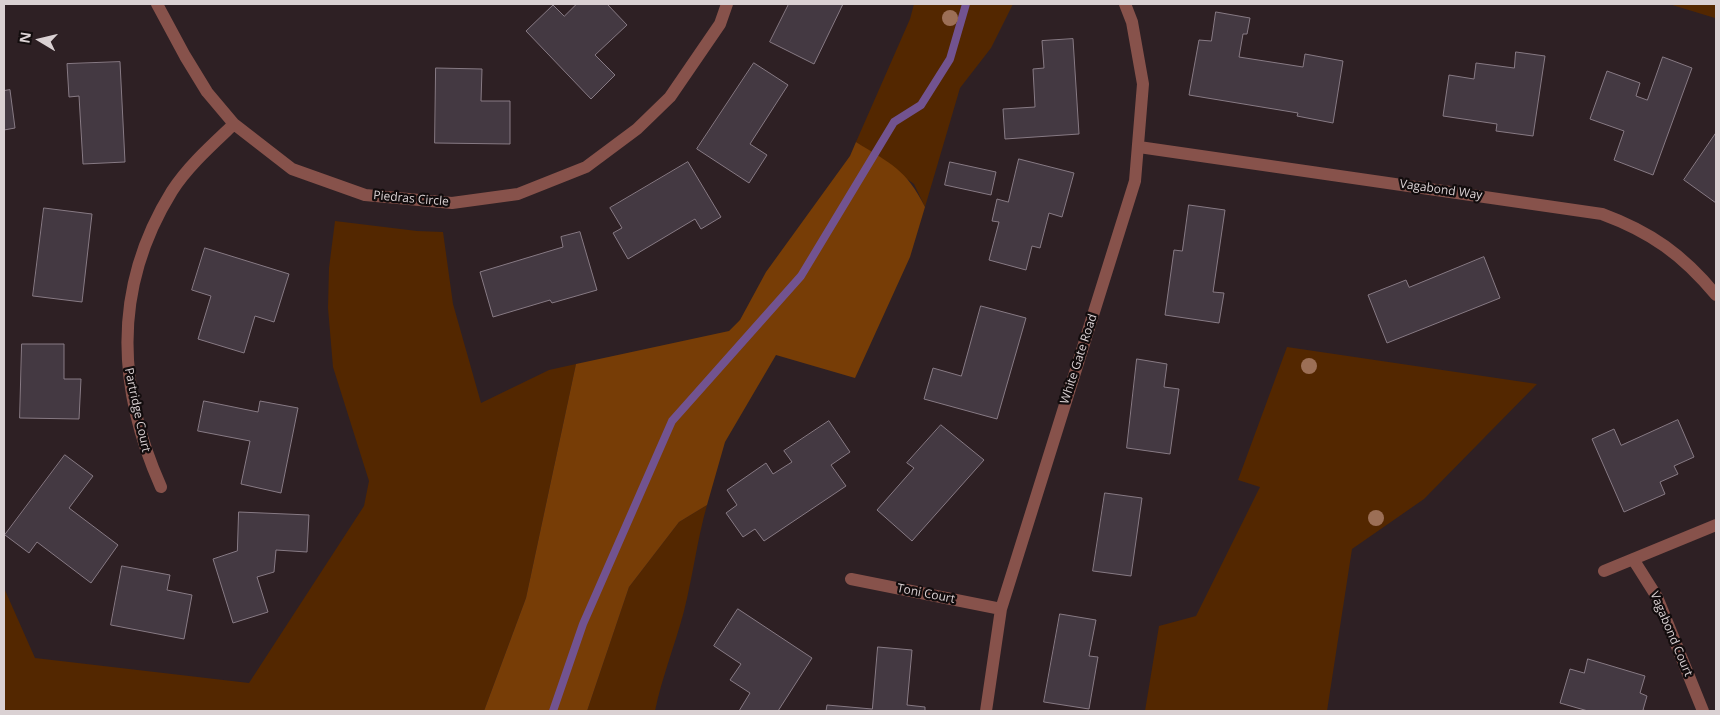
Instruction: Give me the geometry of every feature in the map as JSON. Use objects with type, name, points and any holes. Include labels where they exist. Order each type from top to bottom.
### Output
[{"type":"street","name":"Piedras Circle","points":[[157,4],[198,77],[234,124],[292,169],[365,196],[452,203],[518,194],[586,167],[637,129],[670,97],[720,24],[728,4]]},
{"type":"street","name":"White Gate Road","points":[[986,711],[1001,609],[1122,228],[1135,181],[1143,84],[1132,22],[1126,4]]},
{"type":"street","name":"Partridge Court","points":[[161,487],[148,458],[138,426],[127,367],[129,301],[144,244],[173,190],[208,149],[234,124]]},
{"type":"street","name":"Vagabond Way","points":[[1139,147],[1602,214],[1634,225],[1662,242],[1699,274],[1716,295]]},
{"type":"street","points":[[1604,571],[1716,525]]},
{"type":"street","name":"Vagabond Court","points":[[1633,559],[1657,597],[1703,711]]},
{"type":"street","name":"Toni Court","points":[[851,579],[1001,609]]},
{"type":"shaded area","points":[[914,4],[1013,4],[991,48],[960,88],[925,207],[914,184],[856,142],[910,19]]},
{"type":"shaded area","points":[[1669,4],[1716,4],[1716,18],[1715,18]]},
{"type":"shaded area","points":[[856,142],[896,168],[911,184],[925,207],[910,257],[855,378],[776,355],[725,442],[707,505],[679,522],[629,587],[587,711],[484,711],[526,598],[576,364],[729,331],[740,320],[766,272],[850,156]]},
{"type":"shaded area","points":[[335,221],[417,231],[443,232],[453,304],[481,403],[549,370],[576,364],[526,598],[484,711],[4,711],[4,588],[35,658],[249,683],[364,506],[369,481],[333,367],[328,308],[329,268]]},
{"type":"shaded area","points":[[1287,347],[1537,384],[1424,499],[1352,549],[1327,711],[1145,711],[1159,626],[1196,616],[1260,487],[1238,480]]},
{"type":"shaded area","points":[[707,505],[684,611],[655,711],[587,711],[629,587],[679,522]]},
{"type":"building","points":[[577,4],[607,4],[627,25],[595,55],[615,75],[591,99],[526,31],[553,5],[564,16]]},
{"type":"building","points":[[789,4],[843,4],[814,64],[770,42]]},
{"type":"building","points":[[1216,12],[1250,18],[1247,34],[1243,34],[1239,57],[1303,67],[1305,54],[1343,61],[1333,123],[1297,116],[1298,113],[1189,95],[1199,40],[1211,41]]},
{"type":"building","points":[[1073,39],[1079,134],[1005,139],[1003,109],[1035,107],[1033,69],[1044,68],[1042,41]]},
{"type":"building","points":[[1516,52],[1545,56],[1533,136],[1496,131],[1497,124],[1443,116],[1449,75],[1474,79],[1476,63],[1514,68]]},
{"type":"building","points":[[1663,57],[1692,68],[1653,175],[1614,160],[1624,131],[1590,119],[1607,71],[1640,83],[1636,96],[1647,100]]},
{"type":"building","points":[[120,62],[125,162],[83,164],[79,96],[69,97],[67,64]]},
{"type":"building","points":[[754,63],[788,85],[750,144],[767,155],[749,183],[697,149]]},
{"type":"building","points":[[436,68],[482,69],[481,101],[510,101],[510,144],[435,143]]},
{"type":"building","points":[[10,90],[15,128],[4,130],[4,91]]},
{"type":"building","points":[[1716,133],[1716,203],[1684,180]]},
{"type":"building","points":[[1019,159],[1074,173],[1062,217],[1049,213],[1040,248],[1032,246],[1026,270],[989,260],[999,222],[992,221],[997,199],[1008,202]]},
{"type":"building","points":[[688,162],[721,217],[701,229],[695,219],[628,259],[613,233],[622,228],[610,208]]},
{"type":"building","points":[[950,162],[996,172],[991,195],[945,185]]},
{"type":"building","points":[[1189,205],[1225,210],[1213,292],[1224,293],[1219,323],[1165,315],[1174,250],[1182,251]]},
{"type":"building","points":[[44,208],[92,214],[82,302],[33,296]]},
{"type":"building","points":[[580,232],[597,290],[552,303],[550,300],[493,317],[480,272],[563,247],[561,237]]},
{"type":"building","points":[[205,248],[289,274],[274,322],[255,316],[244,353],[198,339],[211,296],[192,290]]},
{"type":"building","points":[[1484,257],[1500,298],[1387,343],[1368,295],[1406,280],[1409,287]]},
{"type":"building","points":[[981,306],[1026,318],[997,419],[924,399],[933,368],[961,376]]},
{"type":"building","points":[[22,344],[64,344],[64,379],[81,379],[79,419],[20,418]]},
{"type":"building","points":[[1137,359],[1167,364],[1164,387],[1179,389],[1170,454],[1127,448]]},
{"type":"building","points":[[204,401],[258,412],[260,401],[298,408],[281,493],[241,484],[250,441],[198,431]]},
{"type":"building","points":[[1678,420],[1694,457],[1674,466],[1678,474],[1660,482],[1665,494],[1624,512],[1592,439],[1614,429],[1621,445]]},
{"type":"building","points":[[829,421],[850,452],[831,465],[846,486],[764,541],[755,529],[743,537],[726,513],[737,505],[727,490],[766,463],[773,474],[792,462],[784,451]]},
{"type":"building","points":[[941,425],[984,460],[912,541],[877,510],[914,468],[907,463]]},
{"type":"building","points":[[65,455],[93,476],[69,508],[118,545],[91,583],[37,542],[29,553],[5,535]]},
{"type":"building","points":[[1105,493],[1142,498],[1131,576],[1093,571]]},
{"type":"building","points":[[239,512],[309,515],[307,552],[276,550],[274,572],[257,577],[268,612],[233,623],[213,559],[237,551]]},
{"type":"building","points":[[122,566],[170,575],[167,590],[192,595],[184,639],[111,625]]},
{"type":"building","points":[[738,609],[812,658],[778,711],[739,711],[750,693],[730,680],[741,664],[714,646]]},
{"type":"building","points":[[1060,614],[1096,620],[1089,656],[1098,657],[1089,709],[1044,702]]},
{"type":"building","points":[[878,647],[912,650],[907,705],[925,707],[925,711],[826,711],[827,705],[872,709]]},
{"type":"building","points":[[1588,659],[1645,676],[1640,693],[1647,696],[1643,710],[1647,711],[1588,711],[1560,703],[1570,669],[1584,673]]},
{"type":"waterway","points":[[553,711],[583,624],[672,421],[801,276],[894,122],[921,105],[950,59],[966,4]]}]
